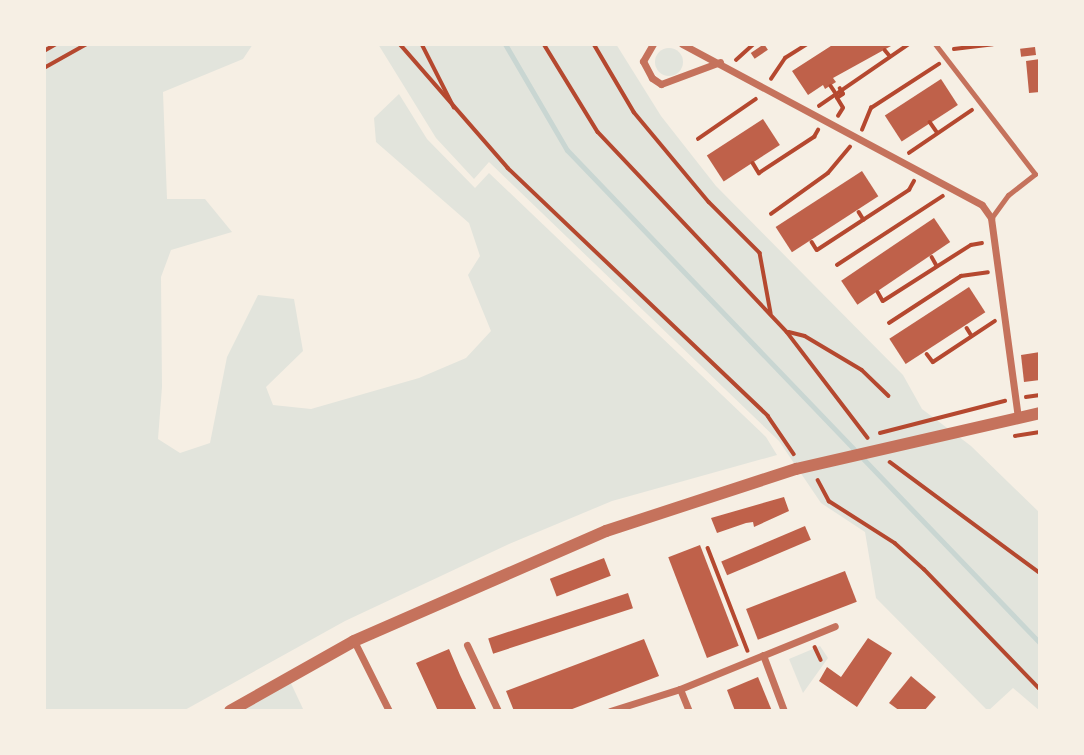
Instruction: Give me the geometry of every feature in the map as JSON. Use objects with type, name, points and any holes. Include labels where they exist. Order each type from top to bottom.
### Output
[{"type":"street","points":[[653,44],[643,61],[652,78],[661,85],[720,62]]},
{"type":"street","points":[[681,44],[720,62],[982,205],[991,218],[1002,316],[1018,417]]},
{"type":"street","points":[[230,711],[354,641],[606,531],[813,465],[1040,413]]},
{"type":"street","points":[[610,711],[680,689],[835,626]]},
{"type":"street","points":[[354,641],[389,711]]},
{"type":"street","points":[[467,645],[499,711]]},
{"type":"street","points":[[763,654],[784,711]]},
{"type":"street","points":[[680,689],[689,711]]},
{"type":"lane","points":[[935,44],[1035,174],[991,218]]},
{"type":"path","points":[[44,51],[56,44]]},
{"type":"path","points":[[44,68],[87,44]]},
{"type":"path","points":[[400,44],[456,112],[518,178],[768,416],[794,456]]},
{"type":"path","points":[[422,44],[456,112]]},
{"type":"path","points":[[544,44],[598,132],[772,315],[876,446]]},
{"type":"path","points":[[594,44],[634,112],[709,202],[760,253],[772,315]]},
{"type":"path","points":[[731,68],[752,44]]},
{"type":"path","points":[[814,113],[840,89],[909,44]]},
{"type":"path","points":[[940,50],[993,44]]},
{"type":"path","points":[[885,50],[890,56]]},
{"type":"path","points":[[831,86],[835,93]]},
{"type":"path","points":[[834,124],[843,108],[837,98],[843,94],[840,89]]},
{"type":"path","points":[[905,162],[911,150],[983,103]]},
{"type":"path","points":[[752,163],[759,173],[814,137],[824,119]]},
{"type":"path","points":[[930,122],[937,132]]},
{"type":"path","points":[[812,242],[817,250],[909,190],[919,170]]},
{"type":"path","points":[[837,265],[952,187]]},
{"type":"path","points":[[859,212],[864,220]]},
{"type":"path","points":[[878,292],[883,301],[971,245],[994,241]]},
{"type":"path","points":[[932,257],[937,266]]},
{"type":"path","points":[[889,323],[961,276],[997,271]]},
{"type":"path","points":[[927,354],[933,362],[1002,316]]},
{"type":"path","points":[[967,328],[972,336]]},
{"type":"path","points":[[787,332],[805,336],[862,370],[890,396]]},
{"type":"path","points":[[1025,397],[1040,395]]},
{"type":"path","points":[[897,428],[1004,401]]},
{"type":"path","points":[[1015,436],[1040,432]]},
{"type":"path","points":[[885,456],[928,494],[970,519],[1040,573]]},
{"type":"path","points":[[813,465],[829,501],[895,543],[925,569],[1040,689]]},
{"type":"path","points":[[708,548],[751,660]]},
{"type":"shaded area","points":[[44,44],[253,44],[243,59],[163,92],[167,199],[205,199],[232,232],[171,250],[161,277],[162,387],[158,439],[180,453],[210,443],[227,357],[258,295],[294,299],[303,351],[266,387],[273,405],[311,409],[419,378],[466,358],[491,331],[468,275],[480,256],[469,223],[376,142],[374,118],[399,94],[427,139],[475,188],[489,173],[766,437],[777,455],[612,501],[509,544],[345,621],[183,711],[44,711]]},
{"type":"shaded area","points":[[378,44],[616,44],[661,116],[716,186],[903,375],[922,409],[971,446],[1040,513],[1040,711],[1013,688],[988,711],[876,598],[865,532],[821,503],[779,441],[489,162],[474,179],[436,138]]},
{"type":"shaded area","points":[[669,48],[679,52],[683,62],[679,72],[669,76],[659,72],[655,62],[659,52]]},
{"type":"shaded area","points":[[820,646],[828,658],[803,693],[789,659]]},
{"type":"shaded area","points":[[288,677],[304,711],[230,711]]},
{"type":"building","points":[[764,44],[768,50],[755,59],[751,53]]},
{"type":"building","points":[[834,44],[891,46],[833,78],[836,82],[825,89],[823,85],[808,95],[792,71]]},
{"type":"building","points":[[1035,47],[1036,55],[1021,57],[1020,49]]},
{"type":"building","points":[[1040,59],[1040,92],[1029,93],[1026,61]]},
{"type":"building","points":[[941,79],[958,105],[902,141],[885,115]]},
{"type":"building","points":[[763,119],[780,145],[724,181],[707,155]]},
{"type":"building","points":[[862,171],[878,196],[792,252],[776,227]]},
{"type":"building","points":[[934,218],[950,242],[857,305],[841,281]]},
{"type":"building","points":[[969,287],[985,312],[906,364],[889,339]]},
{"type":"building","points":[[1040,352],[1040,380],[1024,382],[1021,355]]},
{"type":"building","points":[[784,497],[789,511],[754,527],[753,522],[746,523],[717,533],[711,518]]},
{"type":"building","points":[[805,526],[811,540],[727,575],[721,562]]},
{"type":"building","points":[[700,545],[739,646],[707,658],[668,557]]},
{"type":"building","points":[[604,558],[611,576],[557,597],[550,579]]},
{"type":"building","points":[[845,571],[857,602],[758,640],[746,609]]},
{"type":"building","points":[[628,593],[633,608],[493,654],[488,638]]},
{"type":"building","points":[[868,638],[892,653],[857,707],[819,681],[827,667],[841,677]]},
{"type":"building","points":[[644,639],[659,676],[567,711],[514,711],[506,691]]},
{"type":"building","points":[[449,649],[477,711],[438,711],[416,663]]},
{"type":"building","points":[[911,676],[936,697],[924,711],[900,711],[889,703]]},
{"type":"building","points":[[758,677],[772,711],[735,711],[727,690]]},
{"type":"waterway","points":[[505,44],[567,150],[1040,643]]}]
